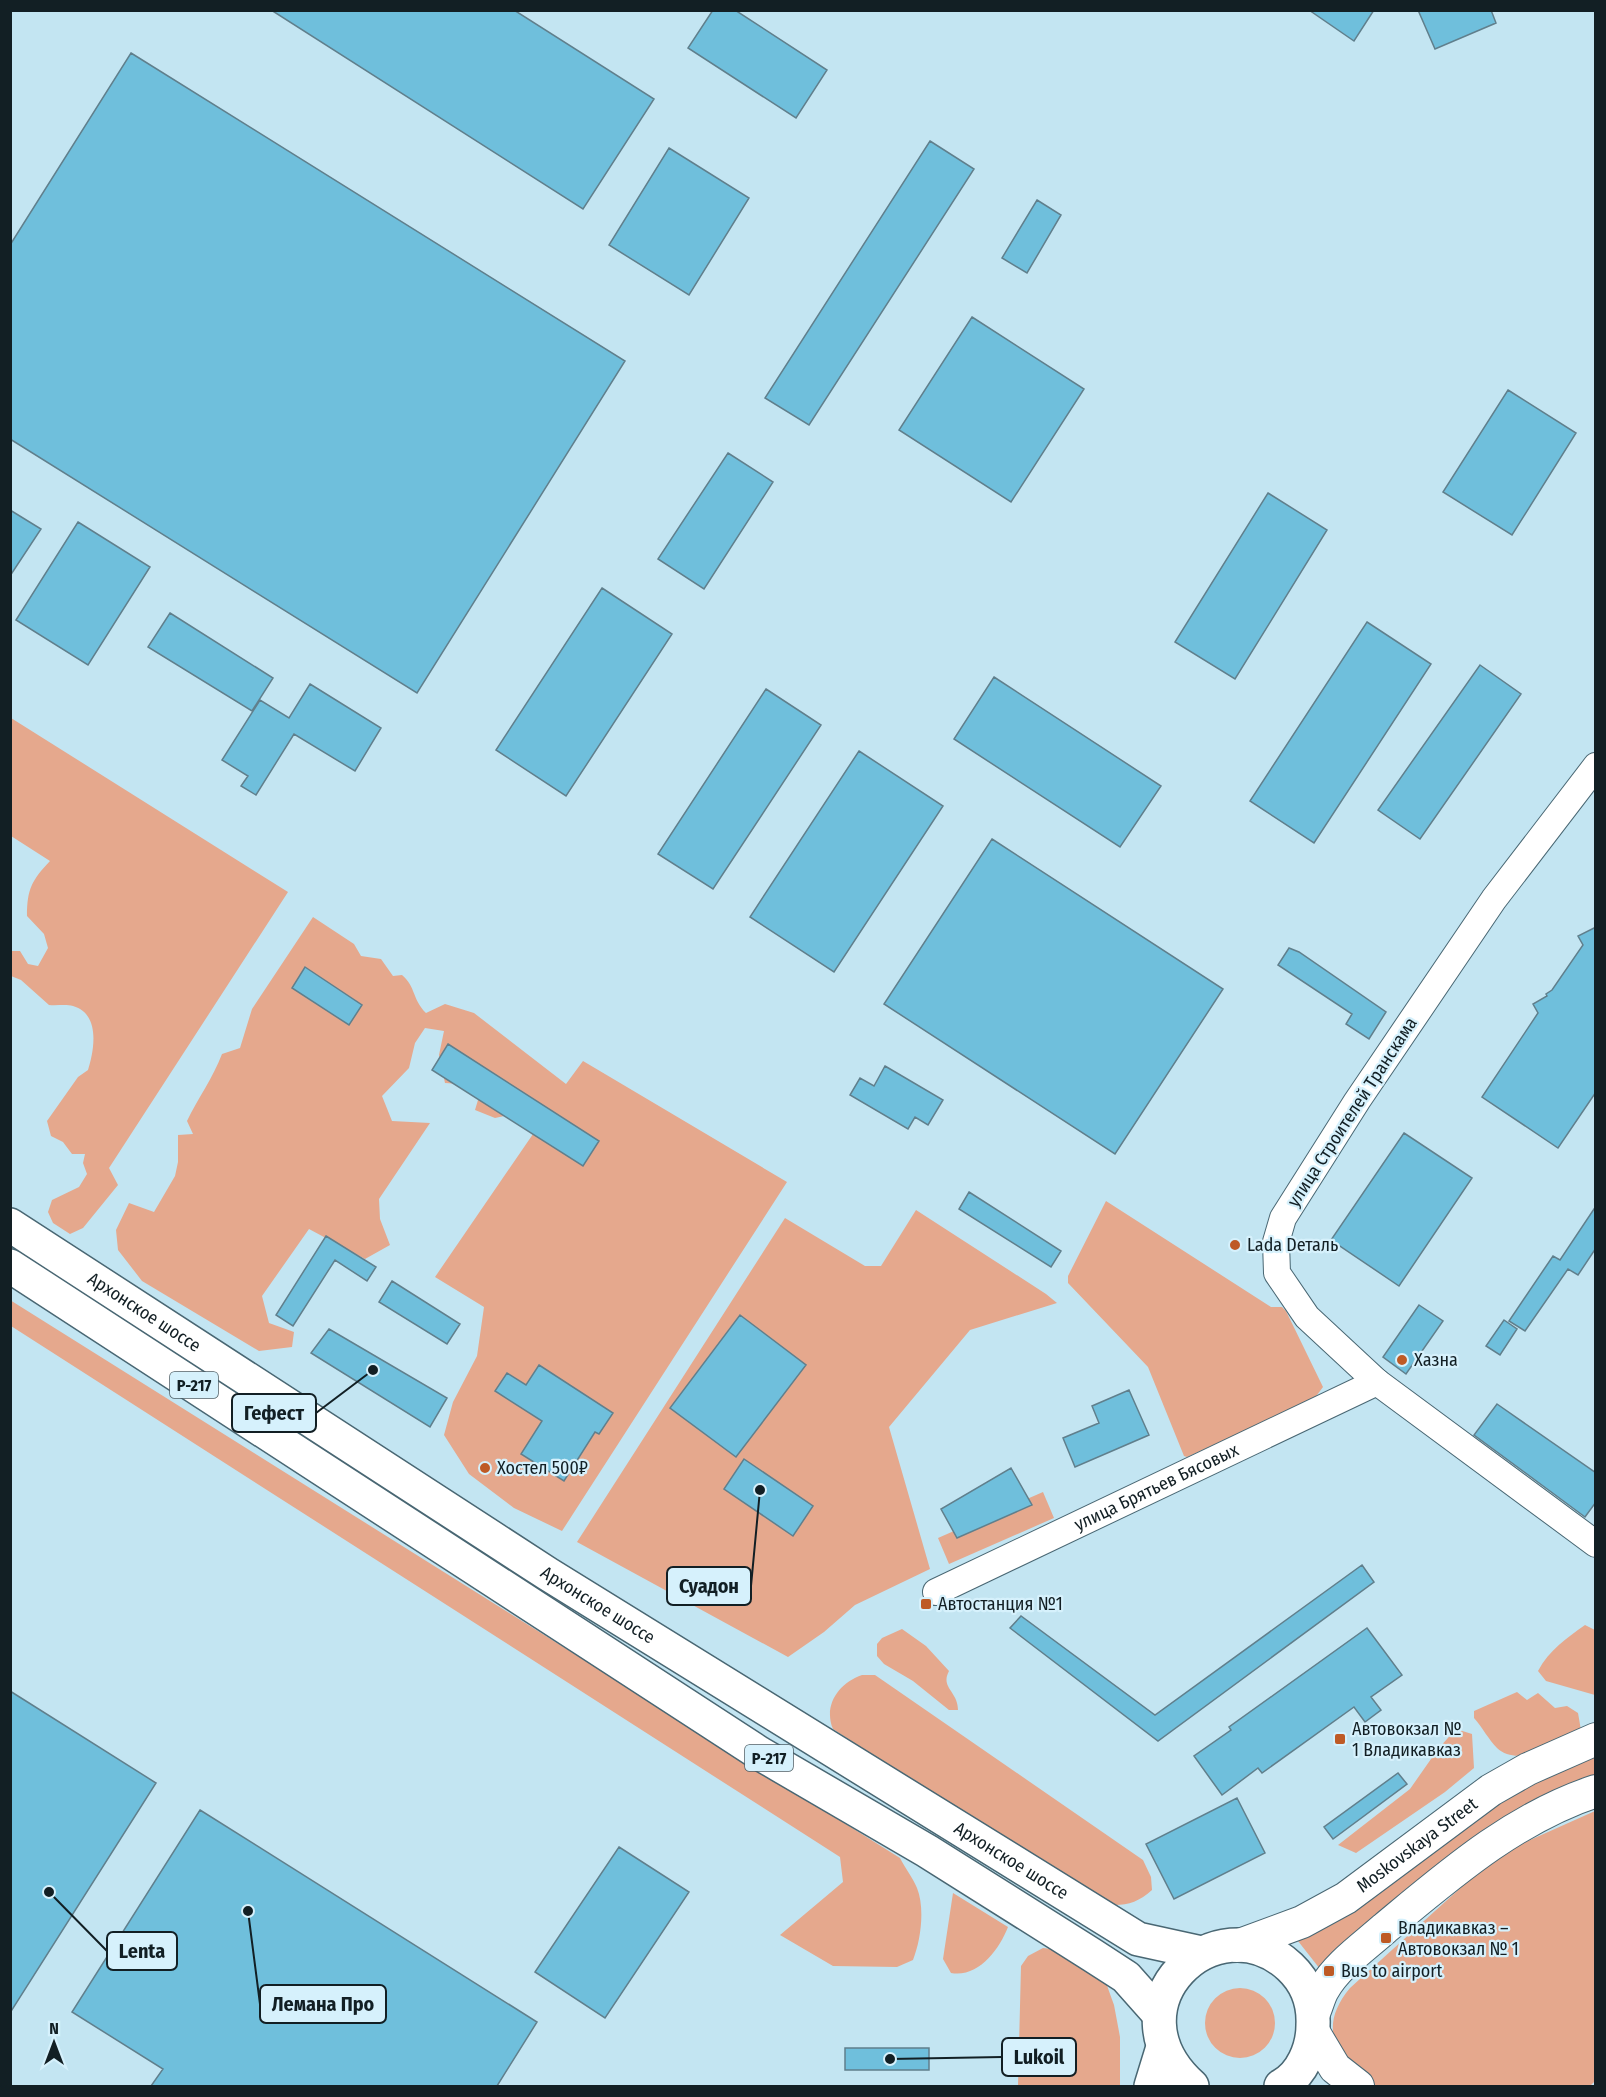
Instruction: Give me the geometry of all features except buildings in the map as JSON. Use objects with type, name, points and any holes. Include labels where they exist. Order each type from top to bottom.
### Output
[{"type":"highway","name":"Архонское шоссе","points":[[10,1225],[548,1574],[1138,1939],[1202,1953]]},
{"type":"highway","name":"Архонское шоссе","points":[[10,1266],[759,1753],[927,1851],[1126,1977],[1158,2013]]},
{"type":"highway","points":[[1192,2086],[1177,2073],[1163,2047],[1158,2013],[1173,1977],[1187,1963],[1202,1953],[1223,1946],[1237,1946],[1266,1951],[1283,1960],[1297,1973],[1310,1995],[1313,2023],[1310,2050],[1299,2070],[1281,2086]]},
{"type":"highway","points":[[1151,2086],[1163,2047]]},
{"type":"main road","name":"Moskovskaya Street","points":[[1237,1946],[1302,1922],[1346,1898],[1491,1790],[1528,1769],[1596,1740]]},
{"type":"main road","points":[[1358,2086],[1335,2068],[1313,2023],[1323,1990],[1332,1977],[1359,1950],[1469,1859],[1519,1825],[1569,1799],[1596,1791]]},
{"type":"street","name":"улица Строителей Транскама","points":[[1596,765],[1494,899],[1357,1101],[1283,1218],[1276,1242],[1277,1274],[1307,1317],[1377,1382],[1596,1545]]},
{"type":"street","name":"улица Брятьев Бясовых","points":[[936,1592],[1377,1382]]},
{"type":"shaded area","points":[[11,718],[288,892],[109,1168],[118,1185],[83,1228],[70,1234],[53,1223],[48,1212],[52,1200],[79,1187],[87,1174],[83,1163],[85,1154],[72,1154],[63,1142],[51,1136],[47,1121],[78,1077],[88,1070],[93,1044],[92,1025],[82,1010],[70,1005],[49,1005],[21,980],[11,976],[11,951],[20,951],[28,964],[38,966],[48,948],[44,934],[27,916],[32,885],[50,861],[11,836]]},
{"type":"shaded area","points":[[313,917],[354,944],[361,956],[381,959],[393,976],[402,975],[410,984],[418,1003],[426,1013],[445,1004],[474,1013],[566,1084],[583,1061],[787,1182],[562,1531],[514,1508],[469,1474],[444,1435],[453,1402],[477,1356],[484,1307],[435,1277],[544,1118],[523,1112],[495,1118],[475,1110],[481,1090],[475,1085],[445,1083],[439,1055],[444,1031],[425,1028],[415,1043],[409,1068],[382,1096],[392,1121],[430,1123],[379,1199],[380,1219],[390,1245],[365,1259],[309,1229],[262,1296],[269,1323],[294,1332],[292,1347],[259,1351],[142,1281],[118,1250],[116,1230],[129,1203],[154,1212],[175,1176],[178,1162],[178,1135],[193,1134],[187,1121],[222,1054],[240,1048],[252,1009]]},
{"type":"shaded area","points":[[1106,1201],[1271,1307],[1282,1307],[1323,1387],[1314,1399],[1187,1457],[1184,1456],[1148,1367],[1068,1283],[1068,1276]]},
{"type":"shaded area","points":[[916,1210],[1057,1303],[970,1330],[889,1427],[930,1569],[855,1605],[824,1632],[788,1657],[577,1542],[785,1218],[865,1266],[881,1266]]},
{"type":"shaded area","points":[[10,1300],[900,1858],[917,1888],[921,1905],[920,1934],[913,1960],[897,1967],[833,1966],[780,1935],[843,1882],[840,1857],[11,1326]]},
{"type":"shaded area","points":[[1043,1492],[1054,1518],[949,1564],[938,1538]]},
{"type":"shaded area","points":[[1585,1625],[1595,1630],[1595,1695],[1546,1681],[1538,1671],[1553,1651]]},
{"type":"shaded area","points":[[902,1629],[926,1646],[949,1671],[947,1682],[958,1710],[949,1710],[913,1681],[884,1664],[877,1656],[877,1644],[882,1638]]},
{"type":"shaded area","points":[[862,1675],[875,1675],[1143,1860],[1151,1877],[1152,1890],[1126,1904],[1097,1903],[833,1729],[830,1712],[835,1696],[846,1683]]},
{"type":"shaded area","points":[[1517,1692],[1527,1700],[1538,1693],[1555,1708],[1567,1706],[1578,1713],[1582,1736],[1551,1749],[1527,1755],[1506,1754],[1497,1748],[1474,1718],[1474,1711]]},
{"type":"shaded area","points":[[1456,1729],[1472,1734],[1474,1768],[1445,1792],[1356,1853],[1338,1845],[1410,1789],[1438,1749]]},
{"type":"shaded area","points":[[1595,1751],[1595,1781],[1320,1969],[1298,1941],[1505,1791]]},
{"type":"shaded area","points":[[1595,1811],[1596,2080],[1590,2086],[1374,2086],[1350,2065],[1335,2042],[1333,2030],[1334,2017],[1350,1988],[1467,1882],[1510,1849]]},
{"type":"shaded area","points":[[953,1893],[1008,1927],[999,1945],[986,1961],[979,1967],[961,1973],[951,1973],[943,1959]]},
{"type":"shaded area","points":[[1043,1948],[1067,1951],[1105,1980],[1114,2005],[1120,2037],[1120,2086],[1018,2086],[1021,1966],[1028,1956]]},
{"type":"shaded area","points":[[1247,1988],[1260,1994],[1269,2003],[1273,2009],[1275,2023],[1273,2037],[1265,2048],[1254,2056],[1233,2058],[1215,2048],[1207,2037],[1205,2016],[1215,1998],[1226,1990]]},
{"type":"place","name":"Lada Dеталь","points":[[1235,1245]]},
{"type":"place","name":"Хазна","points":[[1402,1360]]},
{"type":"place","name":"Гефест","points":[[373,1370]]},
{"type":"place","name":"Хостел 500₽","points":[[485,1468]]},
{"type":"place","name":"Суадон","points":[[760,1490]]},
{"type":"place","name":"Автостанция №1","points":[[926,1604]]},
{"type":"place","name":"Автовокзал № 1 Владикавказ","points":[[1340,1739]]},
{"type":"place","name":"Lenta","points":[[49,1892]]},
{"type":"place","name":"Лемана Про","points":[[248,1911]]},
{"type":"place","name":"Владикавказ – Автовокзал № 1","points":[[1386,1938]]},
{"type":"place","name":"Bus to airport","points":[[1329,1971]]},
{"type":"place","name":"Lukoil","points":[[890,2059]]}]
